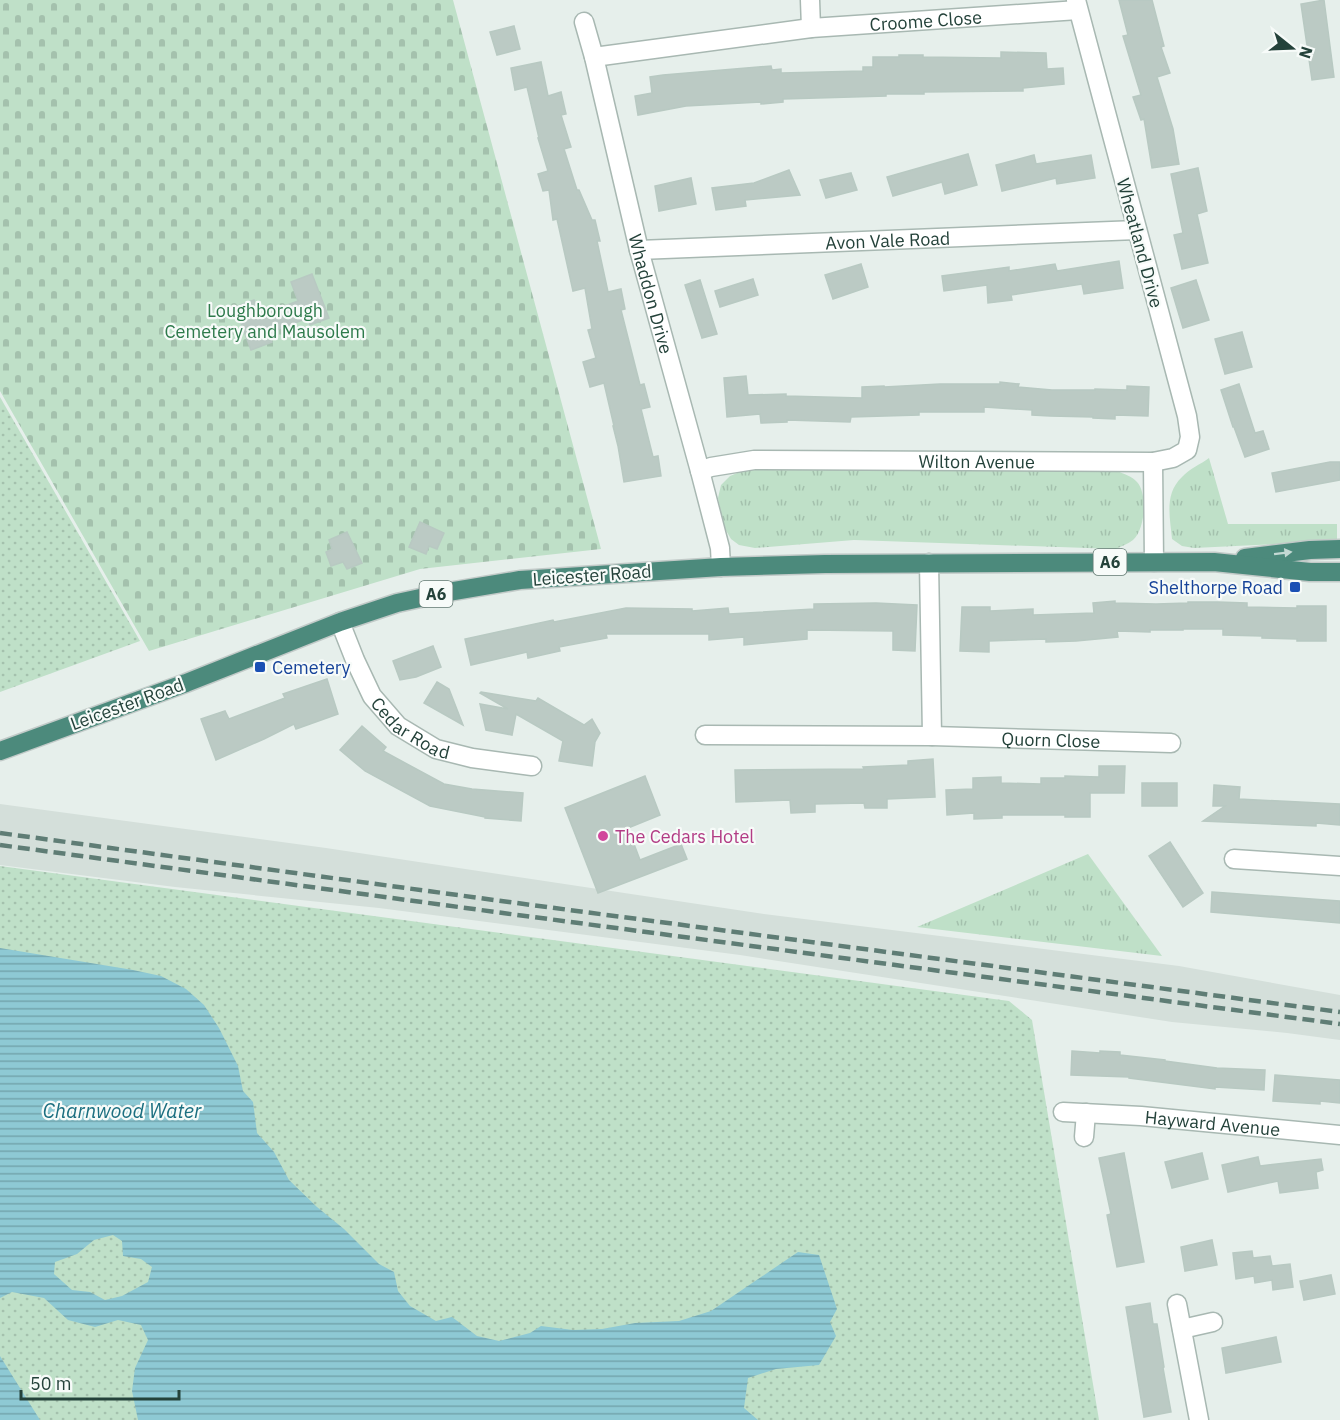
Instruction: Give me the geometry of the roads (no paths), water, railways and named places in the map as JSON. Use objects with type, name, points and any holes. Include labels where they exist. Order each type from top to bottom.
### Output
[{"type":"highway","name":"Leicester Road","points":[[1214,562],[1310,550],[1340,549]]},
{"type":"highway","name":"Leicester Road","points":[[0,752],[340,622],[397,603],[520,580],[721,567],[1006,562],[1214,562],[1310,572],[1340,572]]},
{"type":"street","points":[[810,0],[811,28]]},
{"type":"street","name":"Croome Close","points":[[594,57],[811,28],[1077,5]]},
{"type":"street","name":"Wheatland Drive","points":[[1077,5],[1187,416],[1190,437],[1187,450],[1173,458],[1153,462]]},
{"type":"street","name":"Whaddon Drive","points":[[584,22],[639,250],[720,548],[721,567]]},
{"type":"street","name":"Avon Vale Road","points":[[639,250],[1137,230]]},
{"type":"street","name":"Wilton Avenue","points":[[700,471],[754,460],[1153,462]]},
{"type":"street","points":[[1153,462],[1154,562]]},
{"type":"street","points":[[929,564],[932,736]]},
{"type":"street","name":"Cedar Road","points":[[340,622],[372,696],[398,726],[436,749],[472,759],[532,766]]},
{"type":"street","name":"Quorn Close","points":[[705,735],[932,736],[1171,742]]},
{"type":"street","points":[[1234,859],[1340,866]]},
{"type":"street","name":"Hayward Avenue","points":[[1063,1112],[1142,1116],[1340,1135]]},
{"type":"street","points":[[1084,1137],[1086,1113]]},
{"type":"street","points":[[1177,1304],[1199,1420]]},
{"type":"street","points":[[1182,1329],[1213,1322]]},
{"type":"water","name":"Charnwood Water","points":[[0,948],[161,976],[186,989],[204,1005],[219,1028],[238,1066],[243,1091],[253,1102],[257,1133],[274,1152],[289,1180],[379,1264],[394,1272],[398,1291],[410,1306],[436,1321],[452,1317],[477,1336],[499,1341],[530,1333],[541,1326],[573,1330],[602,1329],[635,1323],[679,1321],[711,1311],[798,1252],[819,1255],[837,1309],[830,1322],[836,1336],[819,1365],[776,1369],[748,1378],[744,1408],[758,1420],[138,1420],[132,1391],[135,1368],[148,1340],[141,1325],[118,1320],[95,1327],[68,1320],[44,1298],[12,1292],[0,1298]],"holes":[[[113,1235],[122,1241],[123,1256],[141,1259],[152,1267],[148,1282],[122,1296],[105,1300],[90,1292],[72,1290],[54,1274],[55,1262],[77,1254],[94,1240]]]},
{"type":"water","points":[[0,1356],[40,1420],[0,1420]]},
{"type":"railway","points":[[0,833],[1340,1012]]},
{"type":"railway","points":[[0,845],[1340,1024]]},
{"type":"place","name":"Shelthorpe Road","points":[[1295,587]]},
{"type":"place","name":"Cemetery","points":[[260,667]]},
{"type":"place","name":"The Cedars Hotel","points":[[603,836]]},
{"type":"park label","name":"Loughborough Cemetery and Mausolem","points":[[265,320]]}]
